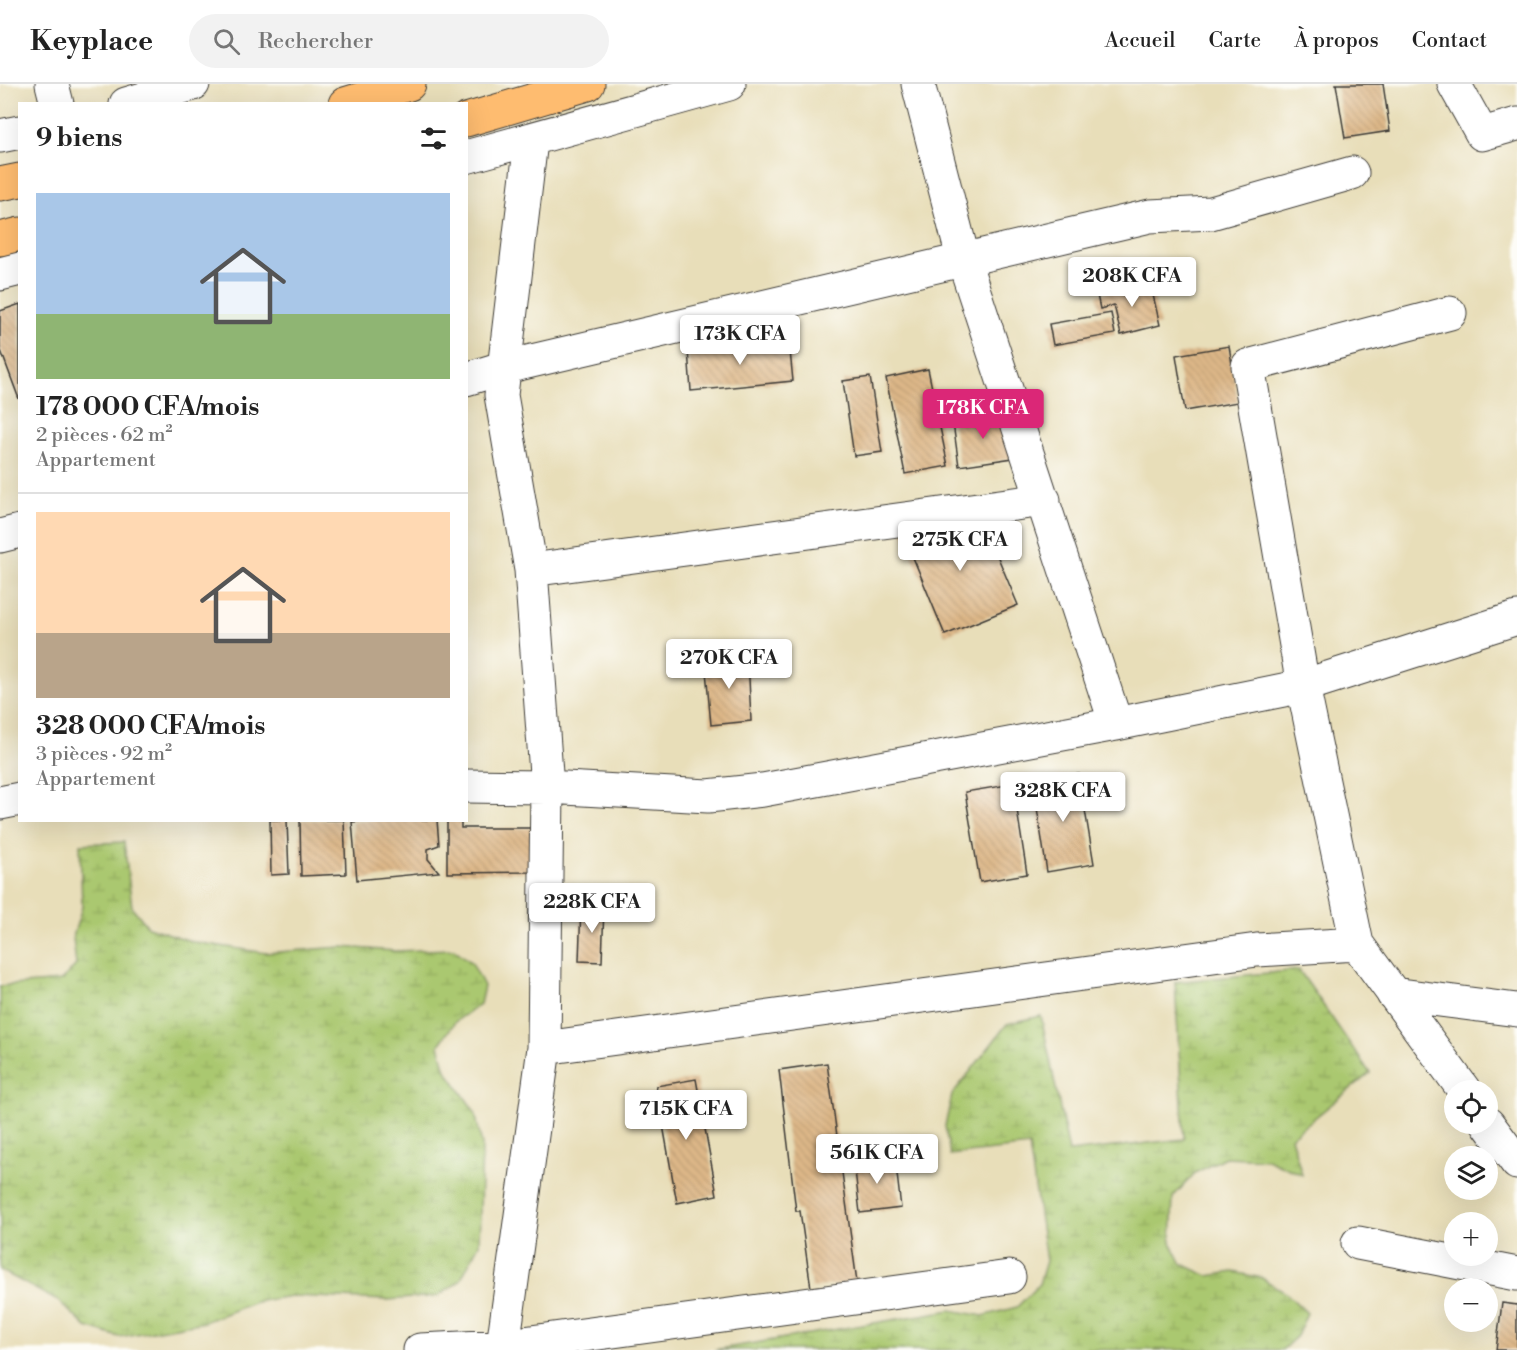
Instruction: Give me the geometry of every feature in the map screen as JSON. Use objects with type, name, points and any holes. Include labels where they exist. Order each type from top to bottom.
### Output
[{"type":"highway","points":[[351,102],[409,84]]},
{"type":"highway","points":[[468,119],[588,84]]},
{"type":"highway","points":[[0,184],[18,180]]},
{"type":"highway","points":[[0,239],[18,234]]},
{"type":"street","points":[[52,84],[56,102]]},
{"type":"street","points":[[133,102],[193,84]]},
{"type":"street","points":[[468,157],[531,141],[729,84]]},
{"type":"street","points":[[918,84],[963,258],[1116,724]]},
{"type":"street","points":[[1454,84],[1482,134],[1517,124]]},
{"type":"street","points":[[0,136],[18,132]]},
{"type":"street","points":[[503,1346],[544,1048],[547,787],[531,570],[501,395],[531,141]]},
{"type":"street","points":[[468,379],[506,367],[1150,216],[1211,213],[1352,173]]},
{"type":"street","points":[[0,274],[18,270]]},
{"type":"street","points":[[1450,313],[1248,366],[1303,686],[1357,944],[1457,1080]]},
{"type":"street","points":[[531,570],[1044,500]]},
{"type":"street","points":[[0,536],[18,532]]},
{"type":"street","points":[[468,786],[547,787],[708,796],[752,791],[1116,724],[1303,686],[1517,618]]},
{"type":"street","points":[[0,803],[18,800]]},
{"type":"street","points":[[544,1048],[1257,950],[1357,944]]},
{"type":"street","points":[[1393,994],[1517,1010]]},
{"type":"street","points":[[1495,1134],[1517,1163]]},
{"type":"street","points":[[1358,1243],[1517,1274]]},
{"type":"street","points":[[420,1350],[503,1346],[1009,1277]]},
{"type":"green space","points":[[124,842],[132,907],[148,927],[194,942],[266,953],[342,947],[395,951],[454,949],[472,963],[484,986],[480,1004],[455,1022],[439,1045],[446,1070],[475,1112],[482,1145],[479,1244],[460,1281],[438,1296],[387,1300],[291,1296],[255,1302],[204,1322],[119,1337],[86,1327],[60,1302],[0,1270],[0,986],[61,981],[76,965],[73,937],[82,907],[80,844]]},
{"type":"green space","points":[[1299,970],[1370,1073],[1291,1137],[1302,1175],[1267,1159],[1225,1157],[1195,1173],[1173,1197],[1171,1242],[1182,1264],[1208,1276],[1233,1272],[1262,1278],[1287,1294],[1307,1313],[1297,1336],[1282,1350],[714,1350],[951,1310],[983,1316],[1017,1307],[1039,1284],[1046,1261],[1029,1146],[950,1155],[945,1126],[952,1095],[1007,1024],[1041,1016],[1069,1152],[1184,1139],[1175,982]]},
{"type":"building","points":[[1336,84],[1383,84],[1390,131],[1345,138]]},
{"type":"building","points":[[1150,282],[1160,325],[1121,335],[1114,305],[1100,309],[1097,295]]},
{"type":"building","points":[[18,305],[18,396],[0,348],[0,311]]},
{"type":"building","points":[[1111,313],[1115,334],[1053,345],[1049,324]]},
{"type":"building","points":[[789,341],[793,381],[691,391],[688,350]]},
{"type":"building","points":[[1229,346],[1238,402],[1185,411],[1176,355]]},
{"type":"building","points":[[928,369],[948,466],[905,474],[886,378]]},
{"type":"building","points":[[870,377],[882,452],[854,456],[843,381]]},
{"type":"building","points":[[1007,415],[1013,458],[959,466],[953,423]]},
{"type":"building","points":[[981,517],[1018,605],[945,635],[901,528]]},
{"type":"building","points":[[748,657],[751,721],[711,725],[705,660]]},
{"type":"building","points":[[1079,774],[1094,864],[1047,872],[1033,782]]},
{"type":"building","points":[[1013,784],[1027,874],[980,882],[965,792]]},
{"type":"building","points":[[270,822],[287,822],[289,874],[271,875]]},
{"type":"building","points":[[300,822],[344,822],[346,874],[301,876]]},
{"type":"building","points":[[352,822],[437,822],[439,845],[428,849],[428,859],[439,872],[357,880]]},
{"type":"building","points":[[447,822],[461,822],[461,828],[532,828],[531,872],[447,873]]},
{"type":"building","points":[[581,906],[604,907],[602,962],[579,961]]},
{"type":"building","points":[[827,1063],[857,1282],[811,1288],[800,1211],[796,1211],[779,1070]]},
{"type":"building","points":[[696,1079],[717,1195],[677,1203],[656,1086]]},
{"type":"building","points":[[895,1157],[901,1208],[860,1213],[854,1162]]},
{"type":"building","points":[[1502,1303],[1517,1305],[1517,1350],[1496,1350]]}]
